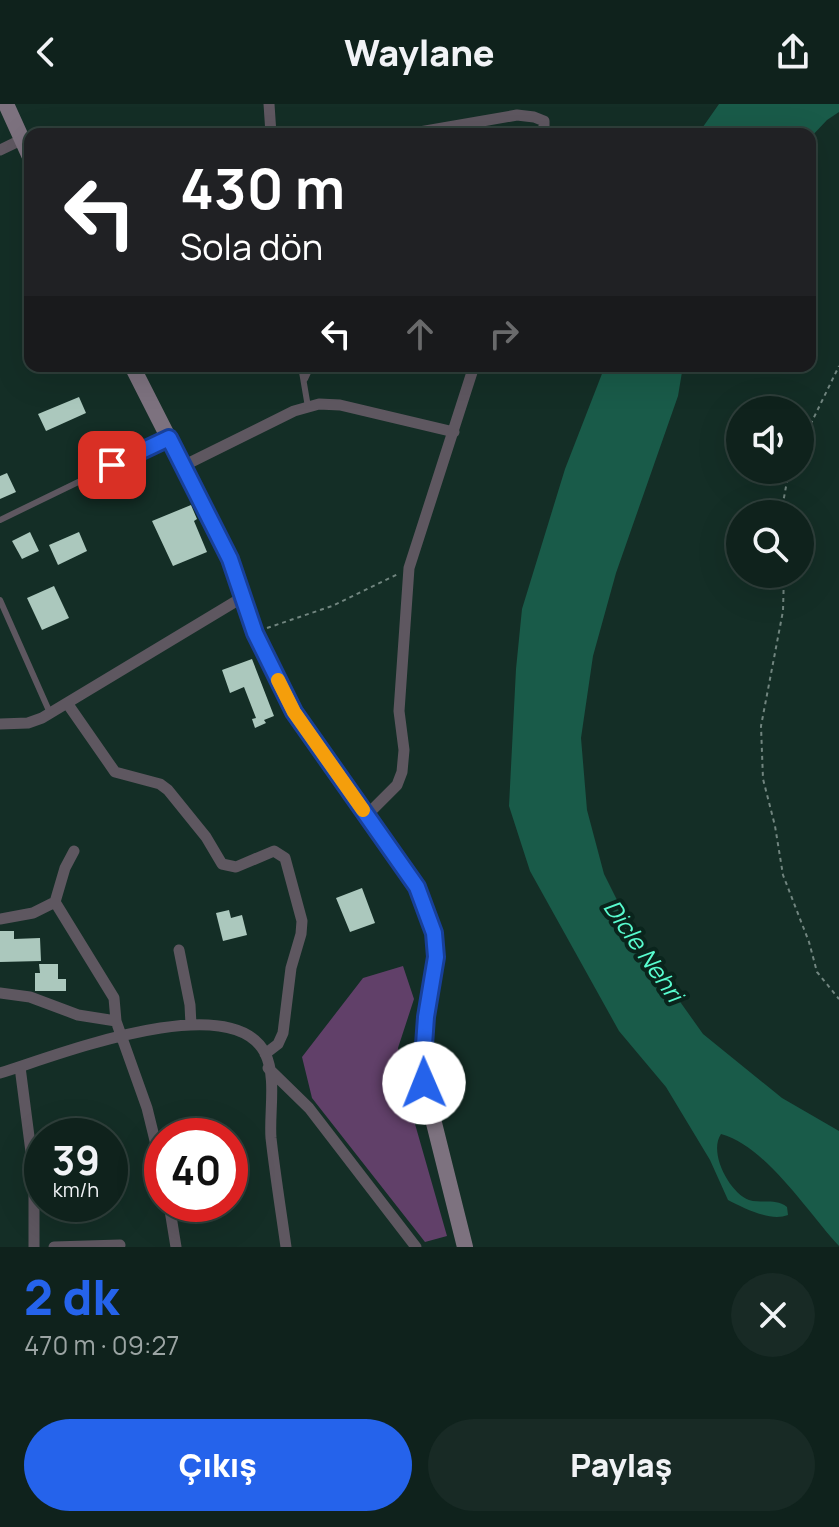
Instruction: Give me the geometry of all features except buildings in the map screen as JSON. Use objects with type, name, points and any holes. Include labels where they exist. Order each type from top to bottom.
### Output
[{"type":"street","points":[[0,150],[23,139],[6,104]]},
{"type":"street","points":[[269,104],[271,128]]},
{"type":"street","points":[[442,128],[517,115],[544,121],[544,128]]},
{"type":"street","points":[[135,372],[230,559],[255,633],[294,712],[417,887],[434,933],[436,957],[426,1017],[424,1083],[465,1247]]},
{"type":"street","points":[[367,815],[397,785],[402,772],[404,750],[399,711],[409,568],[472,372]]},
{"type":"street","points":[[183,466],[308,407],[340,405],[454,432]]},
{"type":"street","points":[[0,724],[28,723],[50,713],[243,597]]},
{"type":"street","points":[[67,703],[115,772],[160,784],[168,790],[206,837],[222,864],[236,867],[274,851],[285,858],[302,921],[301,934],[291,968],[283,1033],[278,1044],[265,1054]]},
{"type":"street","points":[[0,919],[33,913],[55,902],[65,868],[74,851]]},
{"type":"street","points":[[55,902],[114,998],[116,1021],[149,1118]]},
{"type":"street","points":[[179,950],[191,1025]]},
{"type":"street","points":[[0,993],[30,997],[78,1015],[116,1021]]},
{"type":"street","points":[[0,1073],[121,1036],[191,1025],[214,1025],[251,1036],[265,1054],[271,1084],[271,1136],[286,1247]]},
{"type":"street","points":[[20,1067],[34,1175],[34,1247]]},
{"type":"street","points":[[268,1067],[309,1108],[416,1247]]},
{"type":"street","points":[[172,1222],[176,1247]]},
{"type":"street","points":[[54,1247],[120,1245]]},
{"type":"lane","points":[[303,372],[308,407]]},
{"type":"lane","points":[[305,379],[308,372]]},
{"type":"lane","points":[[0,520],[169,438]]},
{"type":"lane","points":[[0,600],[50,713]]},
{"type":"path","points":[[814,417],[839,366]]},
{"type":"path","points":[[255,633],[332,606],[409,568]]},
{"type":"path","points":[[784,588],[783,611],[761,726],[763,779],[783,875],[817,972],[839,999]]},
{"type":"shaded area","points":[[403,966],[414,999],[398,1048],[415,1124],[447,1236],[425,1242],[312,1098],[302,1057],[363,978]]},
{"type":"water","points":[[719,104],[839,104],[839,112],[816,132],[816,128],[702,128]]},
{"type":"water","name":"Dicle Nehri","points":[[603,372],[682,372],[678,396],[616,573],[593,656],[581,738],[587,810],[604,874],[639,944],[703,1034],[782,1098],[839,1131],[839,1246],[770,1166],[738,1141],[721,1134],[717,1151],[728,1181],[749,1200],[782,1204],[787,1207],[788,1215],[765,1215],[728,1200],[710,1160],[666,1087],[619,1031],[530,871],[509,806],[516,669],[522,609],[565,469]]},
{"type":"slow traffic","points":[[278,680],[294,712],[363,810]]},
{"type":"route","points":[[112,465],[169,438],[230,559],[255,633],[294,712],[417,887],[434,933],[436,957],[426,1017],[424,1083]]}]
